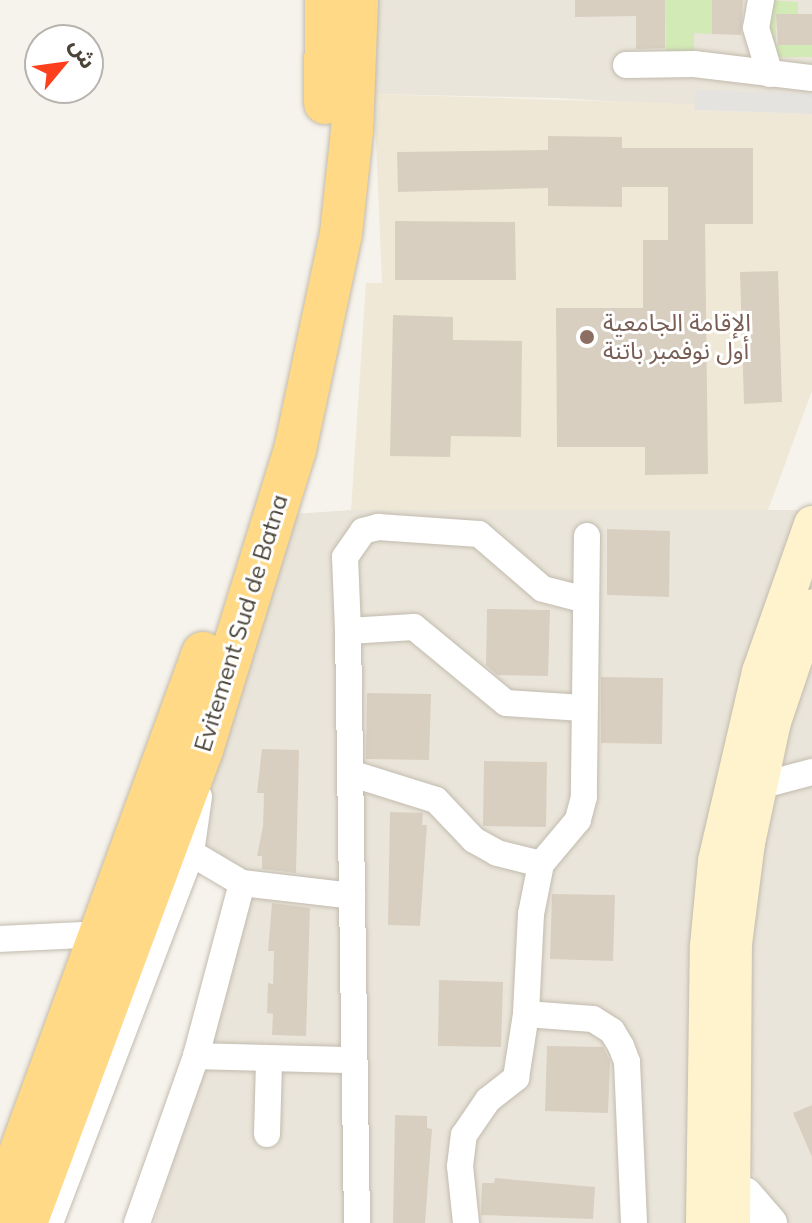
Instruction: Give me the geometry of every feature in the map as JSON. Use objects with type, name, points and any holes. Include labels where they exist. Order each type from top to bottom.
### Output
[{"type":"highway","name":"Evitement Sud de Batna","points":[[0,1207],[209,635],[288,369],[310,269],[319,190],[326,0]]},
{"type":"highway","name":"Evitement Sud de Batna","points":[[26,1223],[202,750],[295,450],[341,234],[352,131],[357,0]]},
{"type":"main road","points":[[732,1223],[718,1177],[708,946],[716,861],[760,672],[812,524]]},
{"type":"main road","points":[[704,1223],[718,1177],[734,944],[759,786],[773,722],[812,607]]},
{"type":"street","points":[[761,0],[756,28],[770,74]]},
{"type":"street","points":[[626,65],[694,64],[812,78]]},
{"type":"street","points":[[357,1223],[352,1060],[353,774],[345,557],[363,531],[378,527],[479,534],[543,589],[586,600]]},
{"type":"street","points":[[466,1223],[460,1166],[464,1135],[488,1100],[522,1067],[531,914],[541,864],[578,820],[584,797],[587,536]]},
{"type":"street","points":[[348,631],[414,627],[506,703],[583,708]]},
{"type":"street","points":[[50,1223],[191,853],[202,750]]},
{"type":"street","points":[[759,786],[812,772]]},
{"type":"street","points":[[353,774],[436,800],[474,840],[497,853],[541,864]]},
{"type":"street","points":[[191,853],[242,883],[312,895],[352,896]]},
{"type":"street","points":[[137,1223],[196,1056],[242,883]]},
{"type":"street","points":[[0,939],[101,934]]},
{"type":"street","points":[[526,1014],[593,1019],[612,1031],[621,1046],[627,1062],[634,1223]]},
{"type":"street","points":[[196,1056],[269,1061],[352,1060]]},
{"type":"street","points":[[267,1134],[269,1061]]},
{"type":"street","points":[[718,1177],[771,1223]]},
{"type":"shaded area","points":[[364,0],[812,0],[812,114],[556,98],[374,94]]},
{"type":"shaded area","points":[[696,90],[812,94],[812,114],[694,110]]},
{"type":"shaded area","name":"الإقامة الجامعية أول نوفمبر باتنة","points":[[374,94],[695,104],[695,110],[812,114],[812,391],[768,510],[351,510],[366,283],[382,283]]},
{"type":"shaded area","points":[[351,510],[812,510],[812,1223],[789,1223],[749,1169],[689,1223],[154,1223],[245,925],[252,876],[205,849],[212,764],[294,514]]},
{"type":"green space","points":[[665,0],[712,0],[712,34],[694,33],[694,56],[666,58]]},
{"type":"green space","points":[[764,0],[798,2],[798,14],[776,15],[776,44],[812,45],[812,57],[773,57]]},
{"type":"building","points":[[575,0],[665,0],[665,48],[636,49],[636,16],[575,17]]},
{"type":"building","points":[[712,0],[743,0],[741,35],[712,34]]},
{"type":"building","points":[[776,14],[812,14],[812,45],[778,45]]},
{"type":"building","points":[[548,136],[622,137],[622,148],[753,148],[753,224],[705,224],[708,474],[645,475],[645,447],[557,447],[556,308],[643,308],[643,240],[668,240],[668,187],[622,187],[622,207],[548,206],[548,188],[398,192],[397,152],[548,150]]},
{"type":"building","points":[[395,221],[515,222],[516,280],[395,280]]},
{"type":"building","points":[[778,271],[782,402],[744,404],[740,272]]},
{"type":"building","points":[[393,315],[453,317],[453,340],[522,341],[521,437],[451,436],[450,457],[390,456]]},
{"type":"building","points":[[607,529],[670,531],[669,597],[607,595]]},
{"type":"building","points":[[487,609],[550,610],[548,676],[497,675],[486,665]]},
{"type":"building","points":[[601,677],[663,678],[662,744],[601,743]]},
{"type":"building","points":[[367,693],[431,694],[429,760],[366,759]]},
{"type":"building","points":[[262,749],[299,750],[296,873],[262,869],[262,856],[257,856],[263,826],[264,793],[257,793]]},
{"type":"building","points":[[484,761],[547,762],[546,827],[483,826]]},
{"type":"building","points":[[390,812],[423,813],[422,825],[427,825],[420,926],[388,925]]},
{"type":"building","points":[[552,894],[615,895],[613,961],[550,959]]},
{"type":"building","points":[[272,903],[310,908],[306,1036],[272,1035],[273,1014],[267,1013],[268,983],[273,984],[274,951],[268,951]]},
{"type":"building","points":[[439,980],[503,982],[501,1047],[438,1046]]},
{"type":"building","points":[[547,1046],[603,1047],[610,1061],[608,1113],[545,1111]]},
{"type":"building","points":[[812,1105],[812,1157],[793,1113]]},
{"type":"building","points":[[395,1115],[427,1116],[427,1128],[432,1129],[425,1223],[393,1223]]},
{"type":"building","points":[[495,1178],[595,1187],[593,1219],[481,1215],[482,1183],[494,1183]]},
{"type":"place","name":"الإقامة الجامعية أول نوفمبر باتنة","points":[[587,337]]}]
